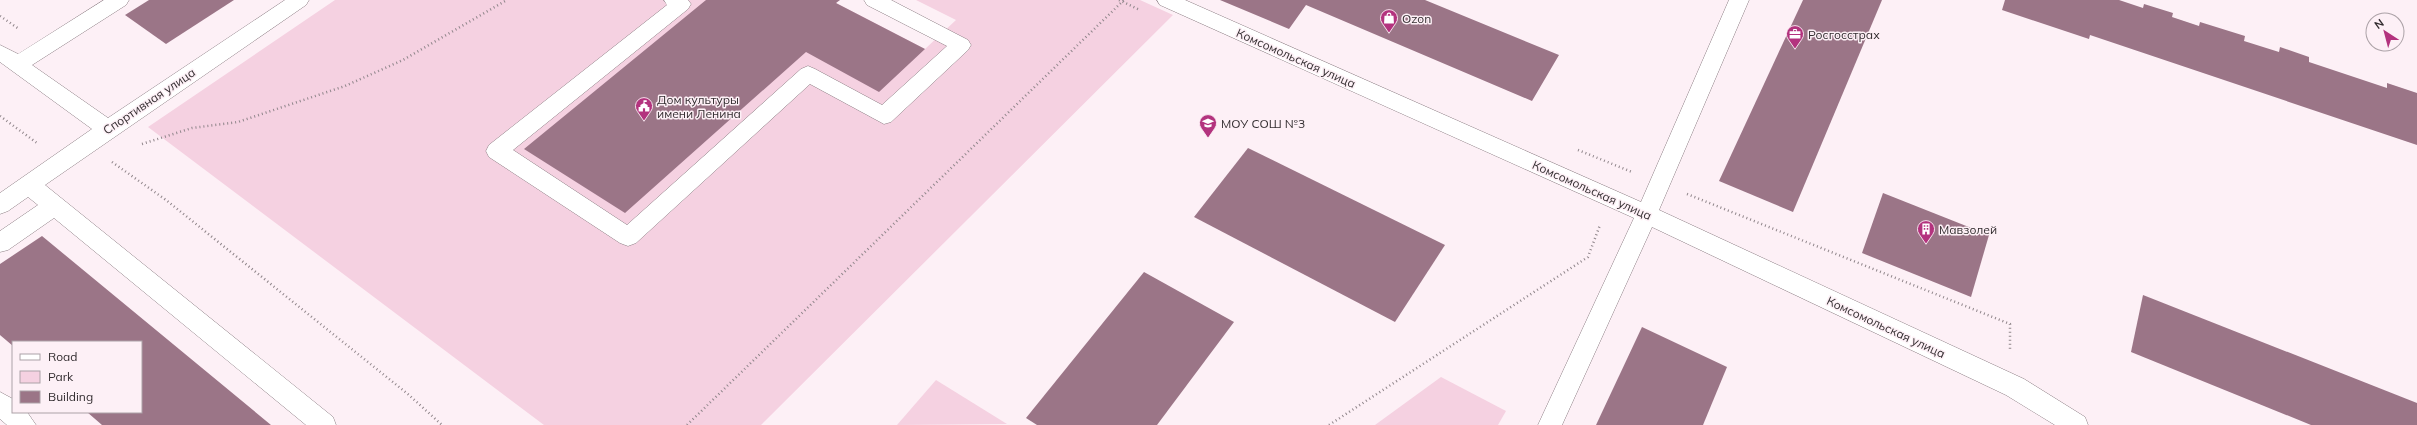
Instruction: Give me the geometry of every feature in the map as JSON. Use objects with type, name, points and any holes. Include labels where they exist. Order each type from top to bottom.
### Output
[{"type":"street","points":[[18,64],[119,0]]},
{"type":"street","name":"Спортивная улица","points":[[0,205],[108,129],[299,0]]},
{"type":"street","points":[[674,0],[681,4],[497,151],[628,237],[808,74],[884,116],[961,45],[874,0]]},
{"type":"street","name":"Комсомольская улица","points":[[1166,0],[1608,198],[1647,214],[2015,387],[2076,425]]},
{"type":"street","points":[[1550,425],[1647,214],[1739,0]]},
{"type":"street","points":[[0,52],[108,129]]},
{"type":"street","points":[[28,184],[324,425]]},
{"type":"street","points":[[0,243],[55,205]]},
{"type":"street","points":[[0,403],[24,425]]},
{"type":"path","points":[[137,147],[192,128],[238,122],[345,86],[403,60],[507,0]]},
{"type":"path","points":[[687,425],[1124,0]]},
{"type":"path","points":[[0,116],[61,162]]},
{"type":"path","points":[[116,157],[110,160],[166,200],[409,395],[442,425]]},
{"type":"path","points":[[1329,425],[1588,257],[1608,198]]},
{"type":"green space","points":[[335,0],[830,0],[925,49],[956,20],[916,0],[1140,0],[1173,15],[761,425],[544,425],[148,127]]},
{"type":"green space","points":[[1441,377],[1506,411],[1498,425],[1375,425]]},
{"type":"green space","points":[[936,380],[1007,424],[897,425]]},
{"type":"building","points":[[149,0],[234,0],[166,44],[125,15]]},
{"type":"building","name":"Дом культуры имени Ленина","points":[[706,0],[840,0],[836,3],[925,49],[879,92],[806,52],[625,213],[524,149]]},
{"type":"building","points":[[1220,0],[1425,0],[1559,55],[1532,101],[1306,5],[1289,29]]},
{"type":"building","points":[[1803,0],[1882,0],[1793,212],[1719,181]]},
{"type":"building","points":[[2005,0],[2119,0],[2143,8],[2144,4],[2173,13],[2172,17],[2199,26],[2200,22],[2245,36],[2244,41],[2279,52],[2280,47],[2309,57],[2309,62],[2387,88],[2387,83],[2417,93],[2417,145],[2090,35],[2089,39],[2002,10]]},
{"type":"building","name":"МОУ СОШ №3","points":[[1248,148],[1445,245],[1395,322],[1194,217]]},
{"type":"building","name":"Мавзолей","points":[[1883,193],[1989,235],[1971,297],[1862,253]]},
{"type":"building","points":[[42,236],[271,425],[102,425],[88,413],[142,413],[142,341],[12,341],[12,345],[0,335],[0,264]]},
{"type":"building","points":[[1144,272],[1234,322],[1157,425],[1037,425],[1026,418]]},
{"type":"building","points":[[2143,295],[2417,403],[2417,425],[2311,425],[2131,352]]},
{"type":"building","points":[[1642,327],[1727,367],[1703,425],[1596,425]]},
{"type":"place","name":"Ozon","points":[[1389,33]]},
{"type":"place","name":"Росгосстрах","points":[[1795,49]]},
{"type":"place","name":"Дом культуры имени Ленина","points":[[644,121]]},
{"type":"place","name":"МОУ СОШ №3","points":[[1208,138]]},
{"type":"place","name":"Мавзолей","points":[[1926,244]]}]
